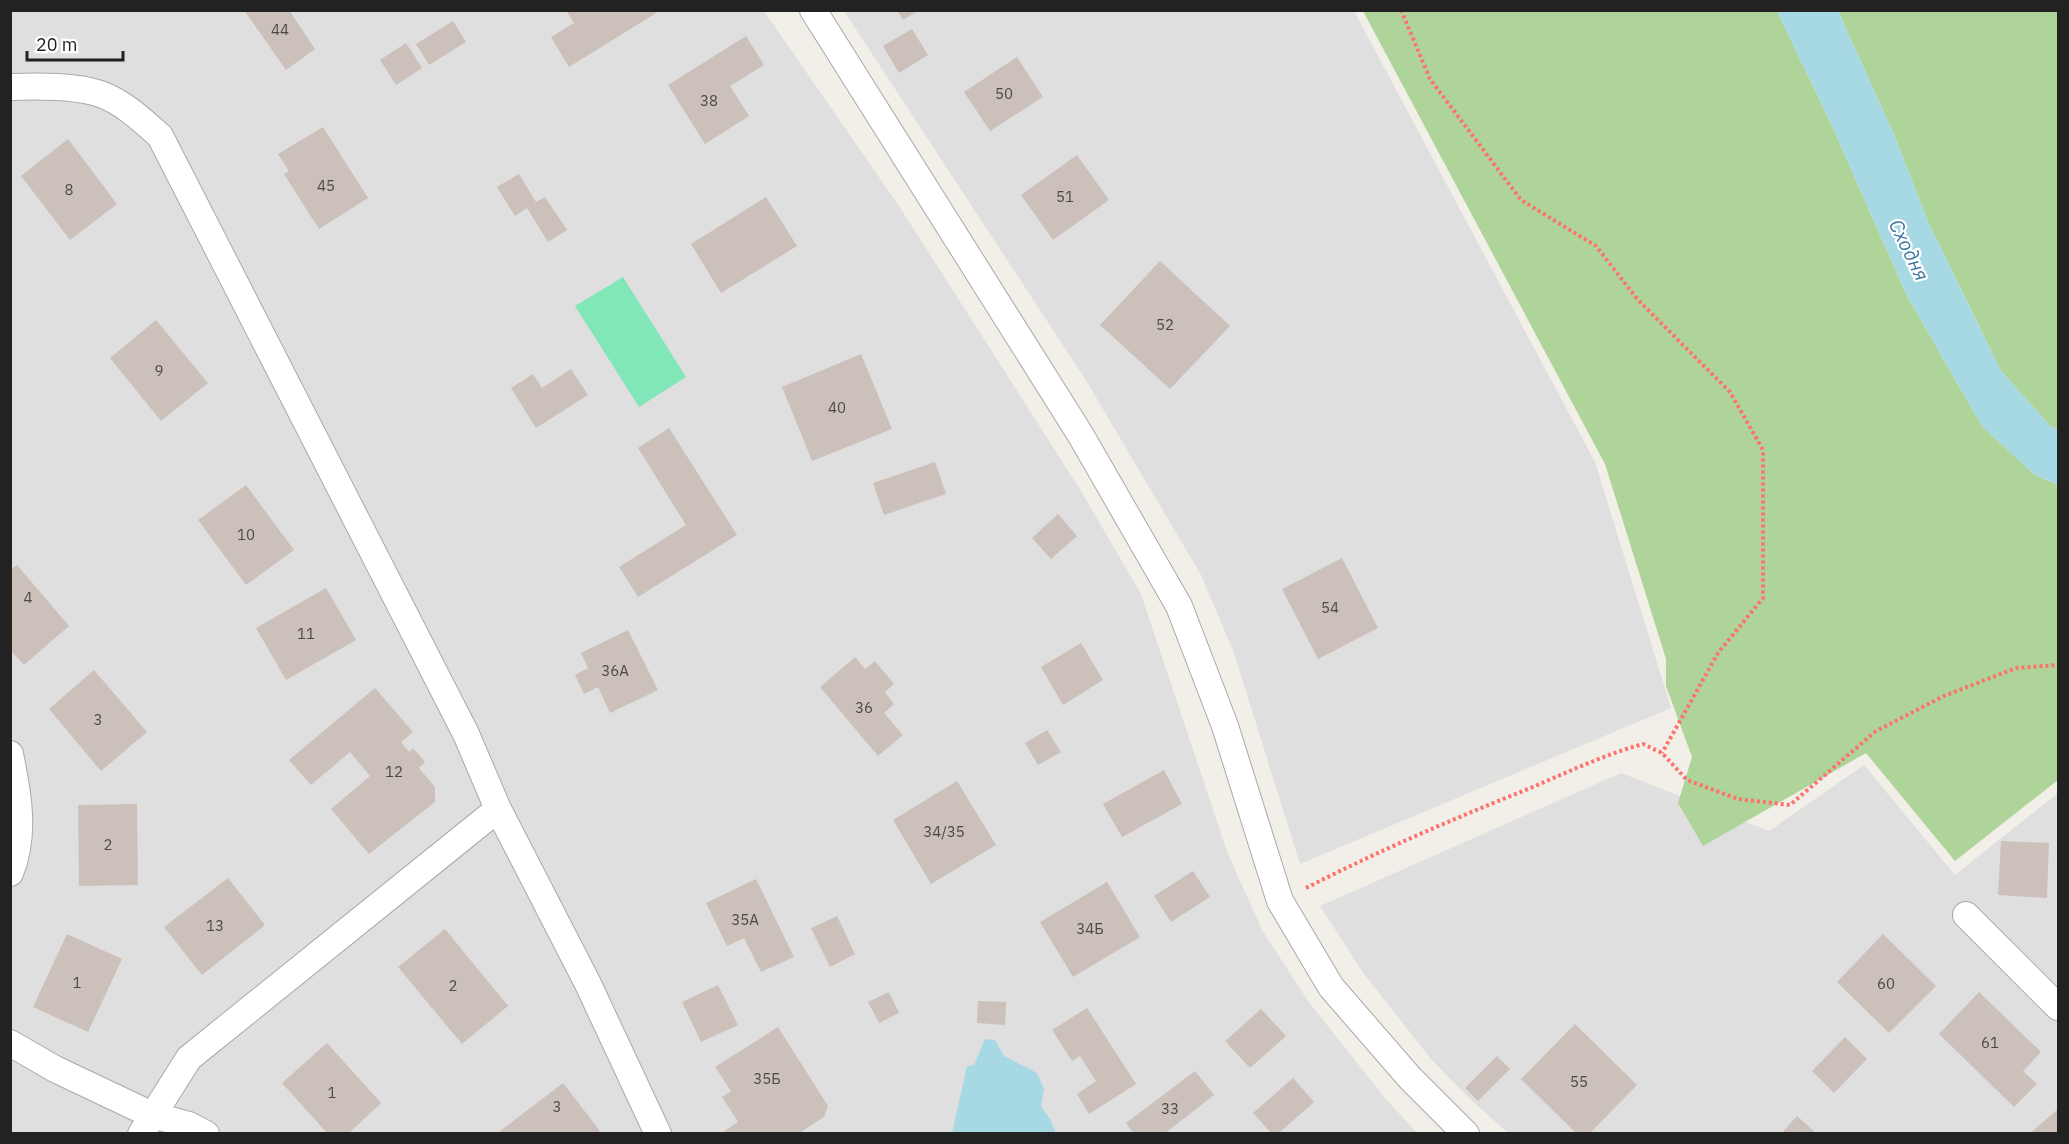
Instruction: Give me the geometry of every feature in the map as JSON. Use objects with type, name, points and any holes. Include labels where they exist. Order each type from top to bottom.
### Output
[{"type":"street","points":[[813,10],[1080,434],[1179,606],[1225,726],[1280,901],[1331,987],[1410,1078],[1466,1134]]},
{"type":"street","points":[[10,87],[43,86],[103,95],[136,115],[160,136],[466,734],[498,809],[588,984],[658,1134]]},
{"type":"street","points":[[10,754],[20,800],[17,858],[10,873]]},
{"type":"street","points":[[146,1124],[189,1058],[498,809]]},
{"type":"street","points":[[1966,915],[2058,1007]]},
{"type":"street","points":[[10,1043],[146,1124],[189,1125],[206,1134]]},
{"type":"path","points":[[1401,10],[1430,79],[1521,200],[1596,246],[1638,300],[1730,392],[1763,450],[1763,598],[1718,653],[1662,753]]},
{"type":"path","points":[[1280,901],[1341,869],[1446,822],[1611,753],[1643,744],[1662,753],[1687,780],[1738,799],[1790,805],[1876,731],[1944,696],[2016,668],[2058,666]]},
{"type":"shaded area","points":[[10,11],[764,11],[899,206],[1081,491],[1141,594],[1228,854],[1262,930],[1308,1001],[1385,1098],[1417,1133],[11,1133]]},
{"type":"shaded area","points":[[844,11],[1354,11],[1595,462],[1671,708],[1300,864],[1234,653],[1201,575],[1087,382]]},
{"type":"shaded area","points":[[1864,765],[1955,875],[2058,793],[2058,1133],[1508,1133],[1431,1059],[1364,974],[1320,906],[1621,773],[1769,831]]},
{"type":"green space","points":[[1363,11],[1777,11],[1833,128],[1907,296],[1982,426],[2035,475],[2058,485],[2058,780],[1955,861],[1866,753],[1703,846],[1678,803],[1692,757],[1666,686],[1666,659],[1605,464]]},
{"type":"green space","points":[[1838,11],[2058,11],[2058,429],[2051,427],[2001,371],[1928,222],[1895,137]]},
{"type":"green space","points":[[623,277],[686,377],[639,407],[575,306]]},
{"type":"water","name":"Сходня","points":[[1777,11],[1838,11],[1895,137],[1928,222],[2001,371],[2051,427],[2058,429],[2058,485],[2035,475],[1982,426],[1907,296],[1833,128]]},
{"type":"water","points":[[985,1039],[995,1040],[1004,1056],[1037,1073],[1044,1089],[1041,1106],[1056,1133],[952,1133],[967,1066],[974,1065]]},
{"type":"building","points":[[244,10],[289,10],[315,49],[286,70]]},
{"type":"building","points":[[566,10],[661,10],[569,67],[551,37],[574,23]]},
{"type":"building","points":[[897,10],[919,10],[903,20]]},
{"type":"building","points":[[453,21],[466,42],[429,65],[416,44]]},
{"type":"building","points":[[912,29],[928,55],[899,73],[883,46]]},
{"type":"building","points":[[746,36],[764,65],[730,86],[749,116],[705,144],[668,85]]},
{"type":"building","points":[[406,43],[422,68],[396,85],[380,60]]},
{"type":"building","points":[[1017,57],[1043,97],[990,131],[964,92]]},
{"type":"building","points":[[323,127],[368,198],[319,229],[284,174],[289,171],[278,154]]},
{"type":"building","points":[[68,139],[117,204],[70,240],[21,176]]},
{"type":"building","points":[[1077,155],[1109,200],[1053,240],[1021,195]]},
{"type":"building","points":[[519,174],[536,202],[545,197],[567,230],[548,242],[527,208],[515,216],[497,187]]},
{"type":"building","points":[[766,197],[797,246],[721,293],[691,244]]},
{"type":"building","points":[[1160,261],[1230,326],[1170,389],[1100,325]]},
{"type":"building","points":[[156,320],[208,383],[161,421],[110,358]]},
{"type":"building","points":[[861,354],[892,429],[812,461],[782,387]]},
{"type":"building","points":[[571,369],[588,395],[536,428],[511,388],[533,374],[542,388]]},
{"type":"building","points":[[669,428],[737,535],[638,597],[619,567],[686,525],[638,448]]},
{"type":"building","points":[[935,462],[946,494],[884,515],[873,483]]},
{"type":"building","points":[[246,485],[294,550],[246,585],[198,520]]},
{"type":"building","points":[[1058,514],[1077,536],[1051,559],[1032,538]]},
{"type":"building","points":[[1342,558],[1378,628],[1318,659],[1282,589]]},
{"type":"building","points":[[17,565],[69,626],[24,665],[10,650],[10,570]]},
{"type":"building","points":[[326,588],[356,640],[286,680],[256,628]]},
{"type":"building","points":[[628,630],[658,690],[610,713],[598,687],[584,694],[575,675],[588,668],[581,653]]},
{"type":"building","points":[[1081,643],[1103,680],[1063,705],[1041,667]]},
{"type":"building","points":[[855,657],[865,669],[875,661],[894,684],[885,692],[894,704],[884,713],[903,735],[878,756],[820,687]]},
{"type":"building","points":[[94,670],[147,732],[101,771],[49,709]]},
{"type":"building","points":[[375,688],[413,732],[401,742],[409,752],[413,748],[425,762],[419,768],[435,787],[435,802],[369,854],[331,809],[370,776],[350,752],[311,785],[289,760]]},
{"type":"building","points":[[1047,730],[1061,752],[1038,765],[1025,743]]},
{"type":"building","points":[[1164,770],[1182,804],[1122,837],[1103,804]]},
{"type":"building","points":[[957,781],[996,845],[931,884],[893,820]]},
{"type":"building","points":[[137,804],[138,885],[79,886],[78,805]]},
{"type":"building","points":[[2001,841],[2049,843],[2047,898],[1998,895]]},
{"type":"building","points":[[1193,871],[1210,897],[1171,922],[1154,896]]},
{"type":"building","points":[[228,878],[265,925],[202,975],[164,927]]},
{"type":"building","points":[[756,879],[794,957],[761,972],[744,938],[727,946],[706,903]]},
{"type":"building","points":[[1107,882],[1140,937],[1073,977],[1040,922]]},
{"type":"building","points":[[837,916],[855,954],[830,967],[811,928]]},
{"type":"building","points":[[445,929],[508,1006],[462,1044],[398,967]]},
{"type":"building","points":[[67,934],[122,959],[88,1032],[33,1007]]},
{"type":"building","points":[[1883,934],[1936,986],[1889,1033],[1837,982]]},
{"type":"building","points":[[718,985],[738,1025],[701,1042],[682,1002]]},
{"type":"building","points":[[889,992],[899,1013],[879,1023],[868,1002]]},
{"type":"building","points":[[1979,992],[2041,1052],[2023,1071],[2037,1084],[2014,1107],[1939,1034]]},
{"type":"building","points":[[978,1001],[1006,1002],[1005,1025],[977,1023]]},
{"type":"building","points":[[1087,1008],[1136,1084],[1089,1114],[1077,1094],[1096,1081],[1080,1056],[1072,1061],[1052,1030]]},
{"type":"building","points":[[1261,1009],[1286,1036],[1250,1068],[1225,1041]]},
{"type":"building","points":[[1575,1024],[1637,1085],[1589,1134],[1577,1134],[1521,1079]]},
{"type":"building","points":[[778,1027],[828,1106],[824,1117],[798,1134],[720,1134],[738,1122],[722,1097],[731,1091],[715,1067]]},
{"type":"building","points":[[1845,1037],[1867,1059],[1834,1093],[1812,1071]]},
{"type":"building","points":[[327,1043],[381,1103],[348,1134],[328,1134],[282,1083]]},
{"type":"building","points":[[1497,1056],[1510,1069],[1478,1101],[1465,1088]]},
{"type":"building","points":[[1195,1071],[1214,1095],[1164,1134],[1134,1134],[1126,1123]]},
{"type":"building","points":[[1293,1078],[1314,1102],[1278,1134],[1272,1134],[1253,1113]]},
{"type":"building","points":[[563,1083],[600,1131],[596,1134],[500,1134],[499,1132]]},
{"type":"building","points":[[2058,1109],[2058,1134],[2029,1134]]},
{"type":"building","points":[[1797,1116],[1817,1134],[1781,1134]]}]
